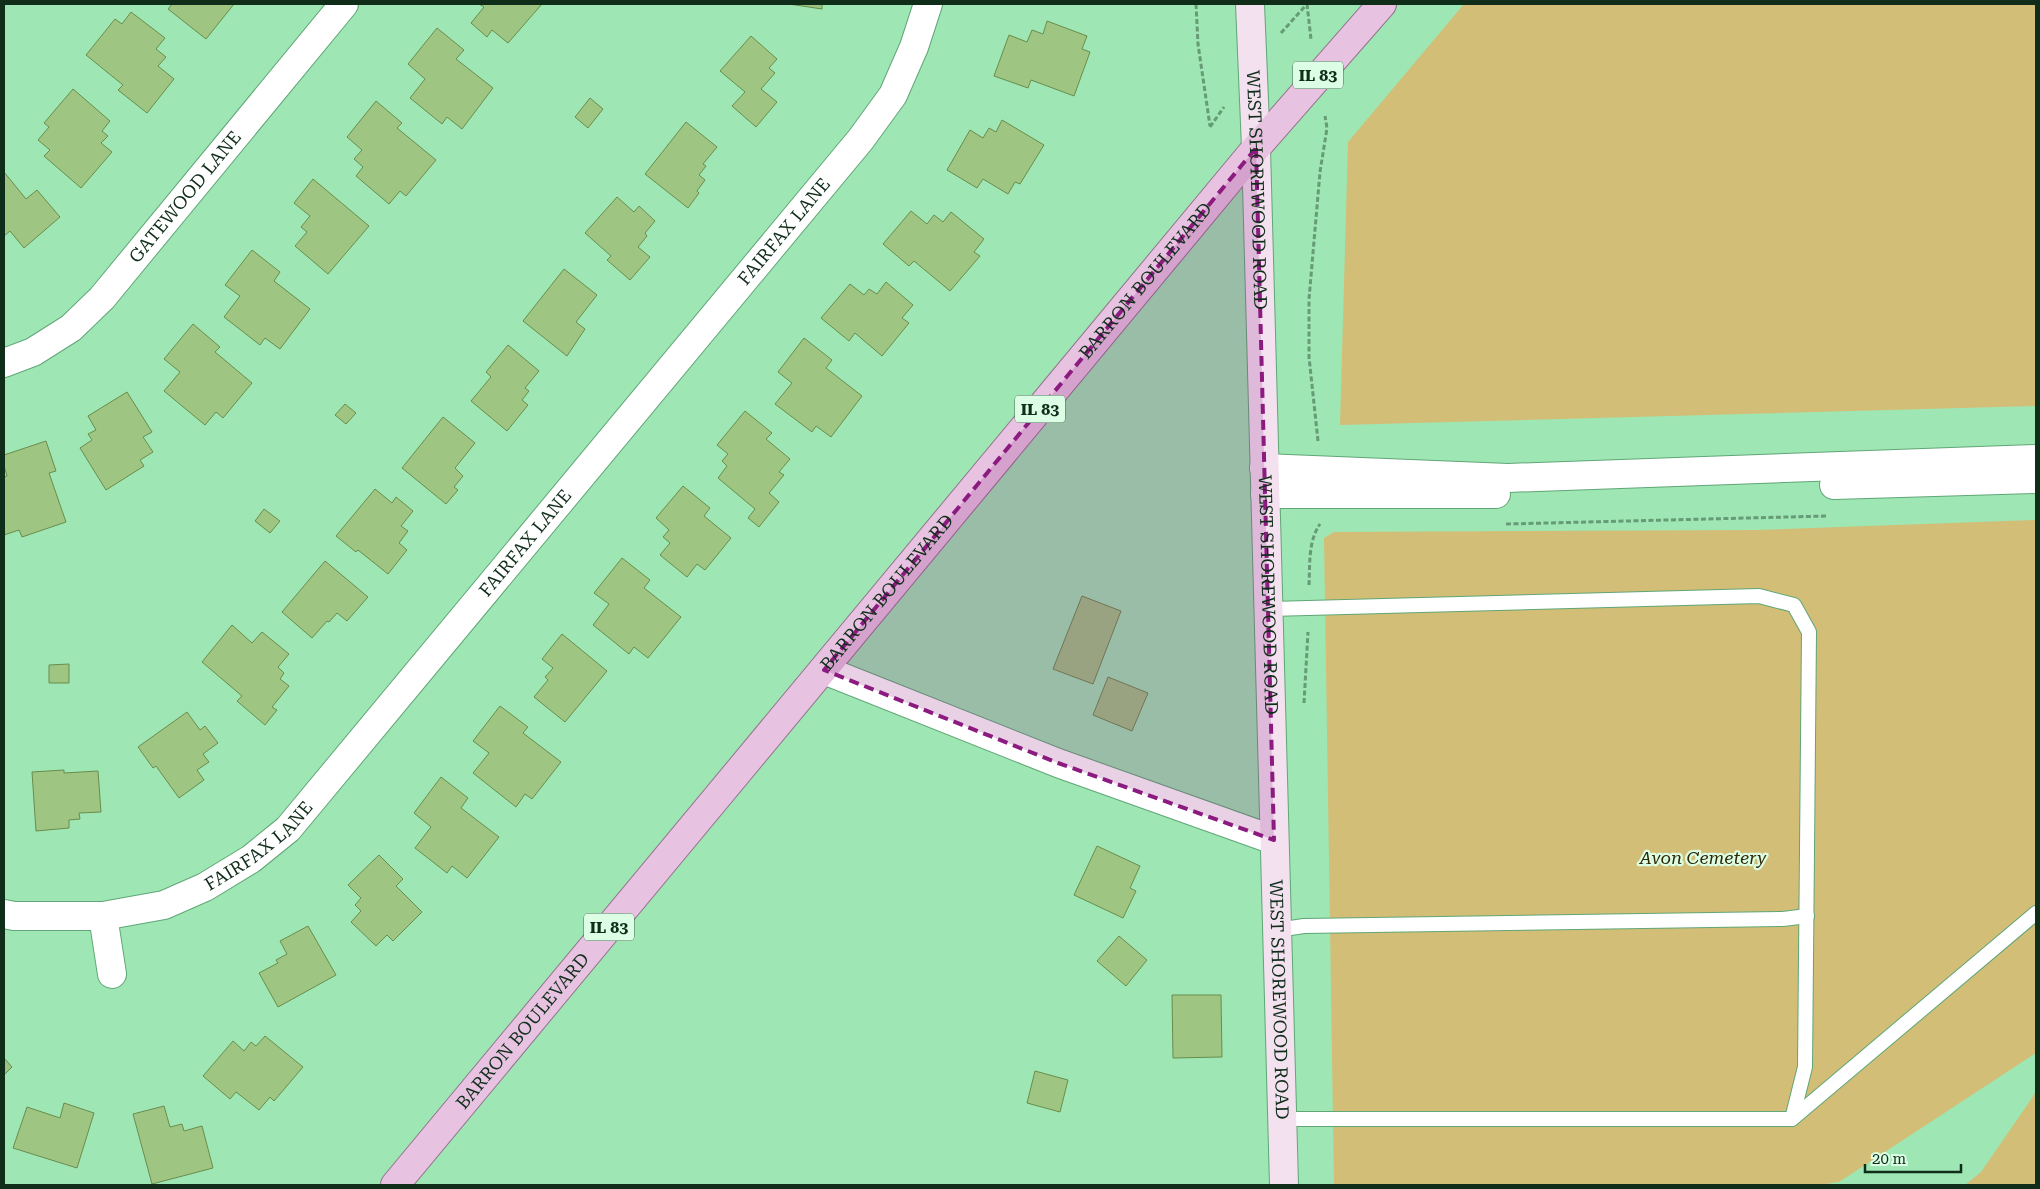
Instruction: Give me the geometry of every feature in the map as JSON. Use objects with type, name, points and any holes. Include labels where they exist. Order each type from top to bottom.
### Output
[{"type":"main road","name":"WEST SHOREWOOD ROAD","points":[[1250,4],[1256,148],[1284,1185]]},
{"type":"main road","name":"BARRON BOULEVARD","points":[[395,1185],[1256,148],[1382,4]]},
{"type":"street","name":"GATEWOOD LANE","points":[[4,363],[33,352],[70,328],[102,298],[344,4]]},
{"type":"street","name":"FAIRFAX LANE","points":[[4,914],[14,916],[103,916],[164,905],[205,887],[251,859],[288,829],[861,139],[893,95],[914,47],[928,4]]},
{"type":"street","points":[[1265,481],[1319,482],[1508,478],[2036,459]]},
{"type":"street","points":[[1319,482],[1442,495],[1580,493],[2036,479]]},
{"type":"street","points":[[824,670],[1058,763],[1274,840]]},
{"type":"street","points":[[103,916],[112,974]]},
{"type":"lane","points":[[1268,609],[1759,596],[1794,606],[1809,632],[1806,1067],[1792,1119]]},
{"type":"lane","points":[[1282,1119],[1792,1119],[2036,913]]},
{"type":"lane","points":[[1277,930],[1304,926],[1783,919],[1807,916]]},
{"type":"path","points":[[1196,4],[1198,44],[1210,127]]},
{"type":"path","points":[[1304,707],[1311,546],[1314,533],[1319,524],[1319,447],[1309,357],[1309,299],[1320,172],[1327,128]]},
{"type":"path","points":[[1499,524],[1832,516]]},
{"type":"path","points":[[1319,524],[1329,524]]},
{"type":"highlighted area","points":[[1256,148],[1274,840],[1058,763],[824,670]]},
{"type":"green space","points":[[1464,4],[2036,4],[2036,406],[1340,425],[1348,142]]},
{"type":"green space","name":"Avon Cemetery","points":[[2036,520],[2036,1053],[1839,1182],[1819,1185],[1334,1185],[1324,538],[1334,532],[1757,530]]},
{"type":"green space","points":[[2036,1092],[2036,1185],[1965,1185],[1981,1172]]},
{"type":"building","points":[[172,4],[234,4],[206,39],[168,9]]},
{"type":"building","points":[[479,4],[542,4],[508,43],[492,30],[487,37],[471,23],[484,7]]},
{"type":"building","points":[[789,4],[822,4],[822,9]]},
{"type":"building","points":[[131,12],[165,38],[156,49],[166,57],[158,66],[174,79],[147,113],[118,90],[123,85],[86,55],[115,19],[122,24]]},
{"type":"building","points":[[1047,21],[1087,36],[1082,49],[1090,52],[1074,96],[1031,80],[1028,88],[994,76],[1009,35],[1027,42],[1032,30],[1043,34]]},
{"type":"building","points":[[437,28],[464,50],[456,59],[493,88],[462,129],[447,117],[442,124],[410,98],[425,79],[408,64]]},
{"type":"building","points":[[751,36],[777,59],[769,68],[775,73],[761,89],[777,102],[756,127],[732,106],[745,92],[720,71]]},
{"type":"building","points":[[73,89],[110,121],[102,131],[108,136],[101,143],[112,152],[81,188],[44,156],[50,150],[38,140],[49,127],[44,123]]},
{"type":"building","points":[[590,98],[603,109],[588,128],[575,117]]},
{"type":"building","points":[[376,101],[402,123],[397,128],[436,160],[406,196],[400,191],[389,204],[356,176],[363,167],[354,159],[362,150],[347,137]]},
{"type":"building","points":[[1002,120],[1044,145],[1020,184],[1015,182],[1008,194],[983,179],[977,188],[947,170],[970,130],[983,138],[989,128],[996,132]]},
{"type":"building","points":[[686,122],[717,147],[703,164],[706,166],[699,175],[705,180],[697,191],[699,193],[688,208],[645,174]]},
{"type":"building","points":[[4,172],[26,199],[37,190],[60,217],[24,248],[10,231],[4,236]]},
{"type":"building","points":[[313,179],[369,226],[328,274],[295,246],[307,232],[301,227],[310,216],[294,203]]},
{"type":"building","points":[[617,197],[634,212],[639,206],[655,221],[645,233],[647,236],[638,247],[650,257],[630,280],[607,260],[611,256],[585,233]]},
{"type":"building","points":[[911,211],[927,224],[934,215],[943,222],[951,212],[984,239],[974,252],[980,256],[950,291],[914,261],[909,266],[883,244]]},
{"type":"building","points":[[252,250],[280,272],[274,281],[310,309],[280,349],[265,338],[260,345],[224,317],[240,296],[225,285]]},
{"type":"building","points":[[564,269],[597,295],[576,322],[585,329],[567,356],[523,321]]},
{"type":"building","points":[[886,282],[913,305],[902,318],[909,323],[882,356],[855,333],[849,341],[821,318],[850,284],[864,295],[869,289],[877,294]]},
{"type":"building","points":[[193,324],[220,347],[215,352],[252,383],[223,418],[216,412],[205,425],[164,391],[180,372],[164,359]]},
{"type":"building","points":[[804,338],[832,360],[826,368],[862,396],[831,437],[816,426],[812,432],[775,404],[792,383],[778,372]]},
{"type":"building","points":[[508,345],[539,371],[525,388],[529,391],[522,400],[528,405],[507,431],[471,401],[491,377],[486,372]]},
{"type":"building","points":[[127,392],[152,432],[143,437],[153,452],[140,460],[144,466],[106,490],[80,448],[92,440],[88,434],[96,430],[88,416]]},
{"type":"building","points":[[345,404],[356,413],[346,424],[335,415]]},
{"type":"building","points":[[745,411],[772,433],[766,439],[790,459],[779,472],[784,475],[769,493],[779,502],[759,527],[748,518],[755,509],[718,478],[727,466],[722,461],[728,454],[717,445]]},
{"type":"building","points":[[443,417],[475,443],[455,468],[463,476],[454,487],[458,490],[446,504],[402,468]]},
{"type":"building","points":[[46,441],[56,471],[49,473],[66,522],[22,537],[19,530],[4,535],[4,477],[7,476],[4,466],[4,455]]},
{"type":"building","points":[[683,486],[710,508],[704,516],[731,538],[705,570],[697,564],[687,577],[660,555],[670,543],[663,537],[669,530],[656,518]]},
{"type":"building","points":[[375,489],[392,503],[396,497],[413,511],[401,526],[408,531],[399,543],[407,550],[388,574],[358,550],[356,552],[336,536]]},
{"type":"building","points":[[264,509],[280,521],[270,533],[255,521]]},
{"type":"building","points":[[622,558],[650,580],[644,588],[681,617],[648,658],[634,647],[629,654],[593,625],[609,604],[594,593]]},
{"type":"building","points":[[325,561],[368,597],[347,621],[337,613],[312,638],[282,612]]},
{"type":"building","points":[[1082,596],[1121,611],[1093,684],[1053,669]]},
{"type":"building","points":[[232,625],[252,643],[262,632],[289,654],[278,667],[284,673],[280,679],[289,686],[272,707],[277,710],[265,725],[237,701],[242,696],[202,662]]},
{"type":"building","points":[[562,634],[607,671],[565,722],[534,697],[548,680],[545,677],[553,668],[542,659]]},
{"type":"building","points":[[69,664],[69,683],[49,683],[49,665]]},
{"type":"building","points":[[1108,677],[1148,693],[1132,731],[1093,715]]},
{"type":"building","points":[[500,706],[528,727],[523,733],[561,762],[532,799],[525,794],[516,807],[473,773],[489,753],[473,741]]},
{"type":"building","points":[[187,712],[200,730],[205,726],[218,743],[203,754],[209,762],[197,770],[204,780],[179,798],[156,766],[153,768],[138,747]]},
{"type":"building","points":[[64,770],[64,773],[98,771],[101,812],[79,813],[80,819],[69,820],[69,828],[36,831],[32,772]]},
{"type":"building","points":[[441,777],[468,798],[461,808],[499,837],[467,878],[452,866],[447,873],[415,848],[431,827],[414,813]]},
{"type":"building","points":[[1097,846],[1140,866],[1130,888],[1136,891],[1123,918],[1074,895]]},
{"type":"building","points":[[379,855],[403,879],[396,886],[422,912],[393,941],[387,935],[376,946],[351,922],[361,911],[355,905],[361,898],[348,885]]},
{"type":"building","points":[[308,926],[336,975],[278,1007],[259,973],[278,963],[276,960],[287,954],[280,941]]},
{"type":"building","points":[[1119,936],[1147,960],[1126,986],[1097,961]]},
{"type":"building","points":[[1172,995],[1221,995],[1222,1057],[1173,1058]]},
{"type":"building","points":[[265,1036],[303,1067],[274,1101],[270,1097],[259,1110],[236,1092],[230,1099],[203,1076],[233,1041],[244,1051],[251,1042],[256,1046]]},
{"type":"building","points":[[4,1058],[12,1067],[4,1075]]},
{"type":"building","points":[[1035,1071],[1068,1080],[1060,1112],[1027,1103]]},
{"type":"building","points":[[64,1103],[94,1113],[77,1168],[13,1148],[27,1107],[60,1118]]},
{"type":"building","points":[[164,1106],[170,1127],[182,1124],[184,1131],[202,1126],[213,1168],[152,1184],[133,1114]]}]
